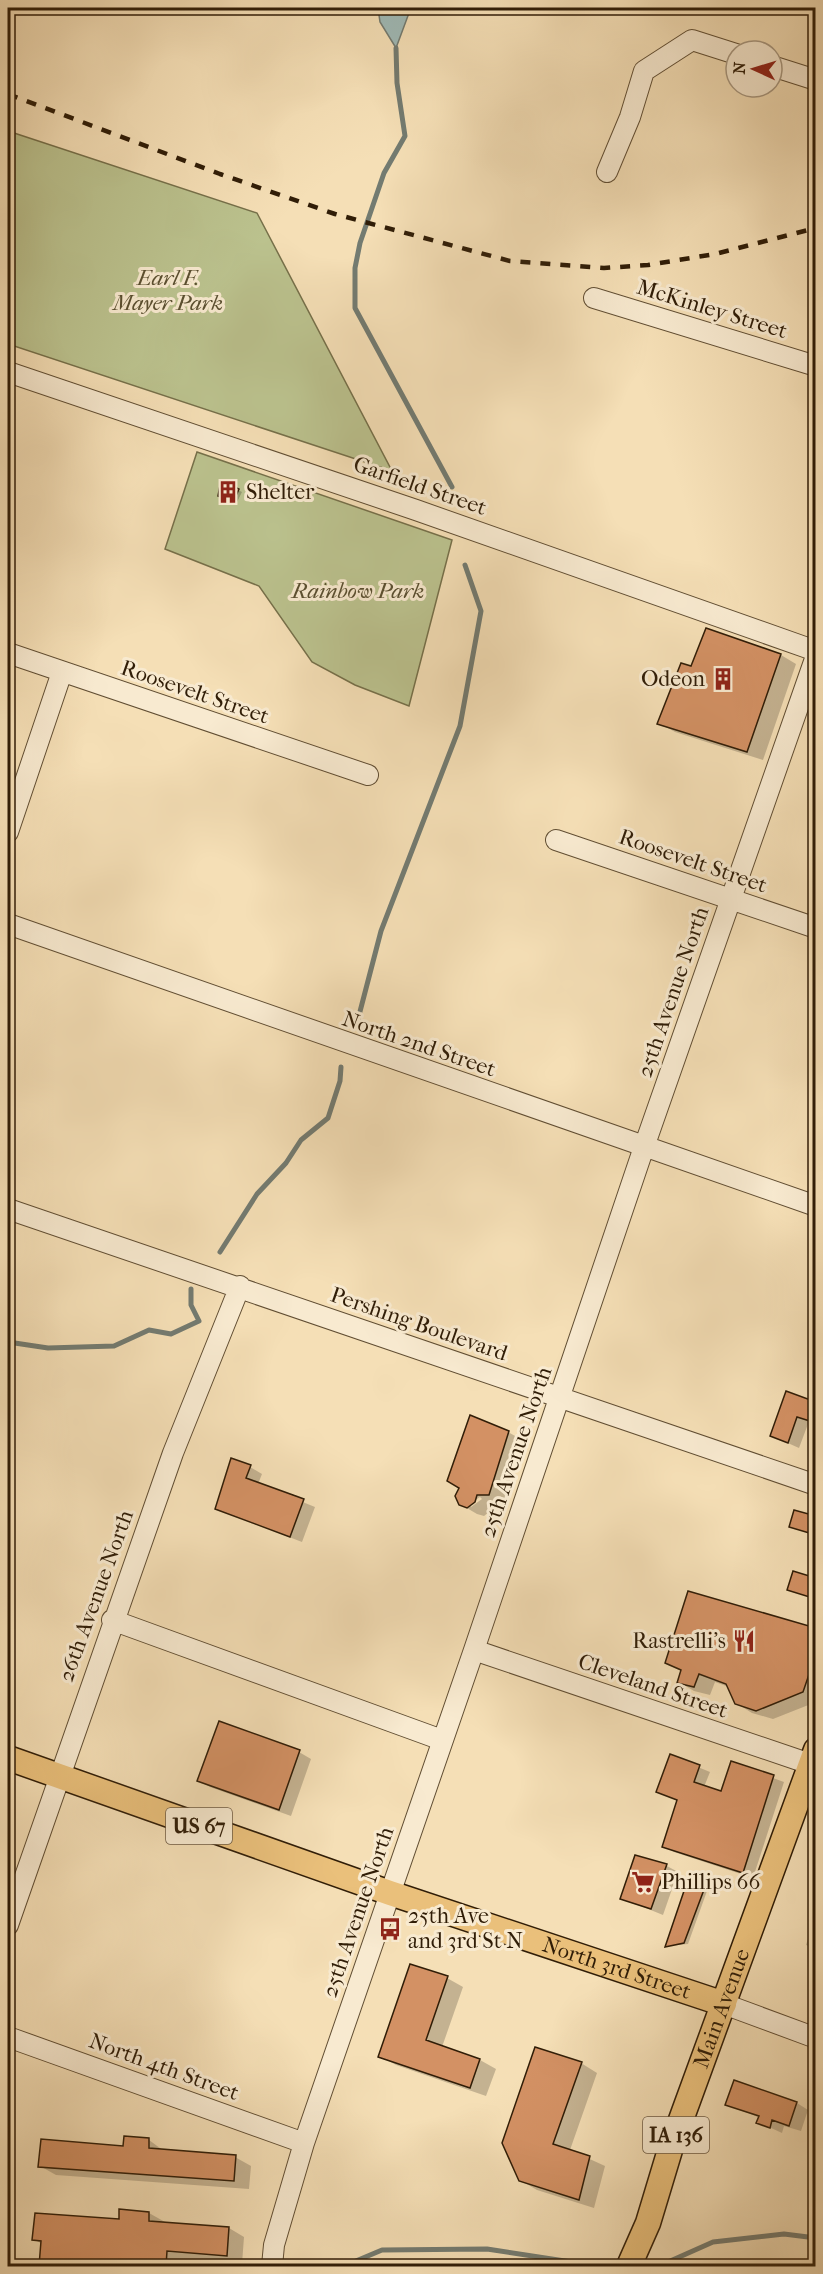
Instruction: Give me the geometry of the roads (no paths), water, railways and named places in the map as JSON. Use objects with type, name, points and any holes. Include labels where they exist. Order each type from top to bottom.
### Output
[{"type":"main road","name":"North 3rd Street","points":[[8,1758],[390,1893],[724,2004]]},
{"type":"main road","name":"Main Avenue","points":[[629,2266],[648,2223],[670,2150],[814,1760]]},
{"type":"street","points":[[607,172],[630,117],[644,71],[692,40],[724,50]]},
{"type":"street","points":[[784,70],[816,80]]},
{"type":"street","name":"McKinley Street","points":[[594,298],[816,366]]},
{"type":"street","name":"Garfield Street","points":[[8,372],[416,510],[816,651]]},
{"type":"street","name":"Roosevelt Street","points":[[8,653],[368,775]]},
{"type":"street","name":"25th Avenue North","points":[[272,2266],[274,2245],[304,2143],[644,1147],[816,656]]},
{"type":"street","points":[[8,832],[62,672]]},
{"type":"street","name":"Roosevelt Street","points":[[556,840],[816,928]]},
{"type":"street","name":"North 2nd Street","points":[[8,924],[816,1206]]},
{"type":"street","name":"Pershing Boulevard","points":[[8,1209],[240,1286],[816,1485]]},
{"type":"street","name":"26th Avenue North","points":[[8,1924],[112,1620],[173,1453],[240,1286]]},
{"type":"street","points":[[112,1620],[442,1740]]},
{"type":"street","name":"Cleveland Street","points":[[474,1650],[814,1760]]},
{"type":"street","name":"North 3rd Street","points":[[724,2004],[816,2038]]},
{"type":"street","name":"North 4th Street","points":[[8,2037],[304,2143]]},
{"type":"water","points":[[378,8],[426,8],[419,13],[409,13],[396,48],[380,22]]},
{"type":"waterway","points":[[396,48],[397,83],[405,136],[384,173],[360,243],[355,268],[355,308],[452,487]]},
{"type":"waterway","points":[[357,1023],[381,931],[460,726],[481,611],[465,565]]},
{"type":"waterway","points":[[220,1252],[257,1194],[286,1163],[301,1140],[328,1118],[340,1081],[341,1067]]},
{"type":"waterway","points":[[8,1342],[48,1348],[114,1346],[149,1330],[171,1334],[199,1321],[191,1305],[191,1289]]},
{"type":"waterway","points":[[659,2266],[713,2242],[784,2234],[816,2238]]},
{"type":"waterway","points":[[344,2266],[382,2250],[487,2249],[591,2265]]},
{"type":"railway","points":[[8,94],[220,174],[335,214],[510,261],[604,268],[648,265],[715,254],[816,228]]},
{"type":"place","name":"Shelter","points":[[228,492]]},
{"type":"place","name":"Odeon","points":[[723,679]]},
{"type":"place","name":"Rastrelli's","points":[[744,1641]]},
{"type":"place","name":"Phillips 66","points":[[643,1882]]},
{"type":"place","name":"25th Ave and 3rd St N","points":[[390,1929]]},
{"type":"park label","name":"Earl F. Mayer Park","points":[[168,290]]},
{"type":"park label","name":"Rainbow Park","points":[[358,591]]}]
